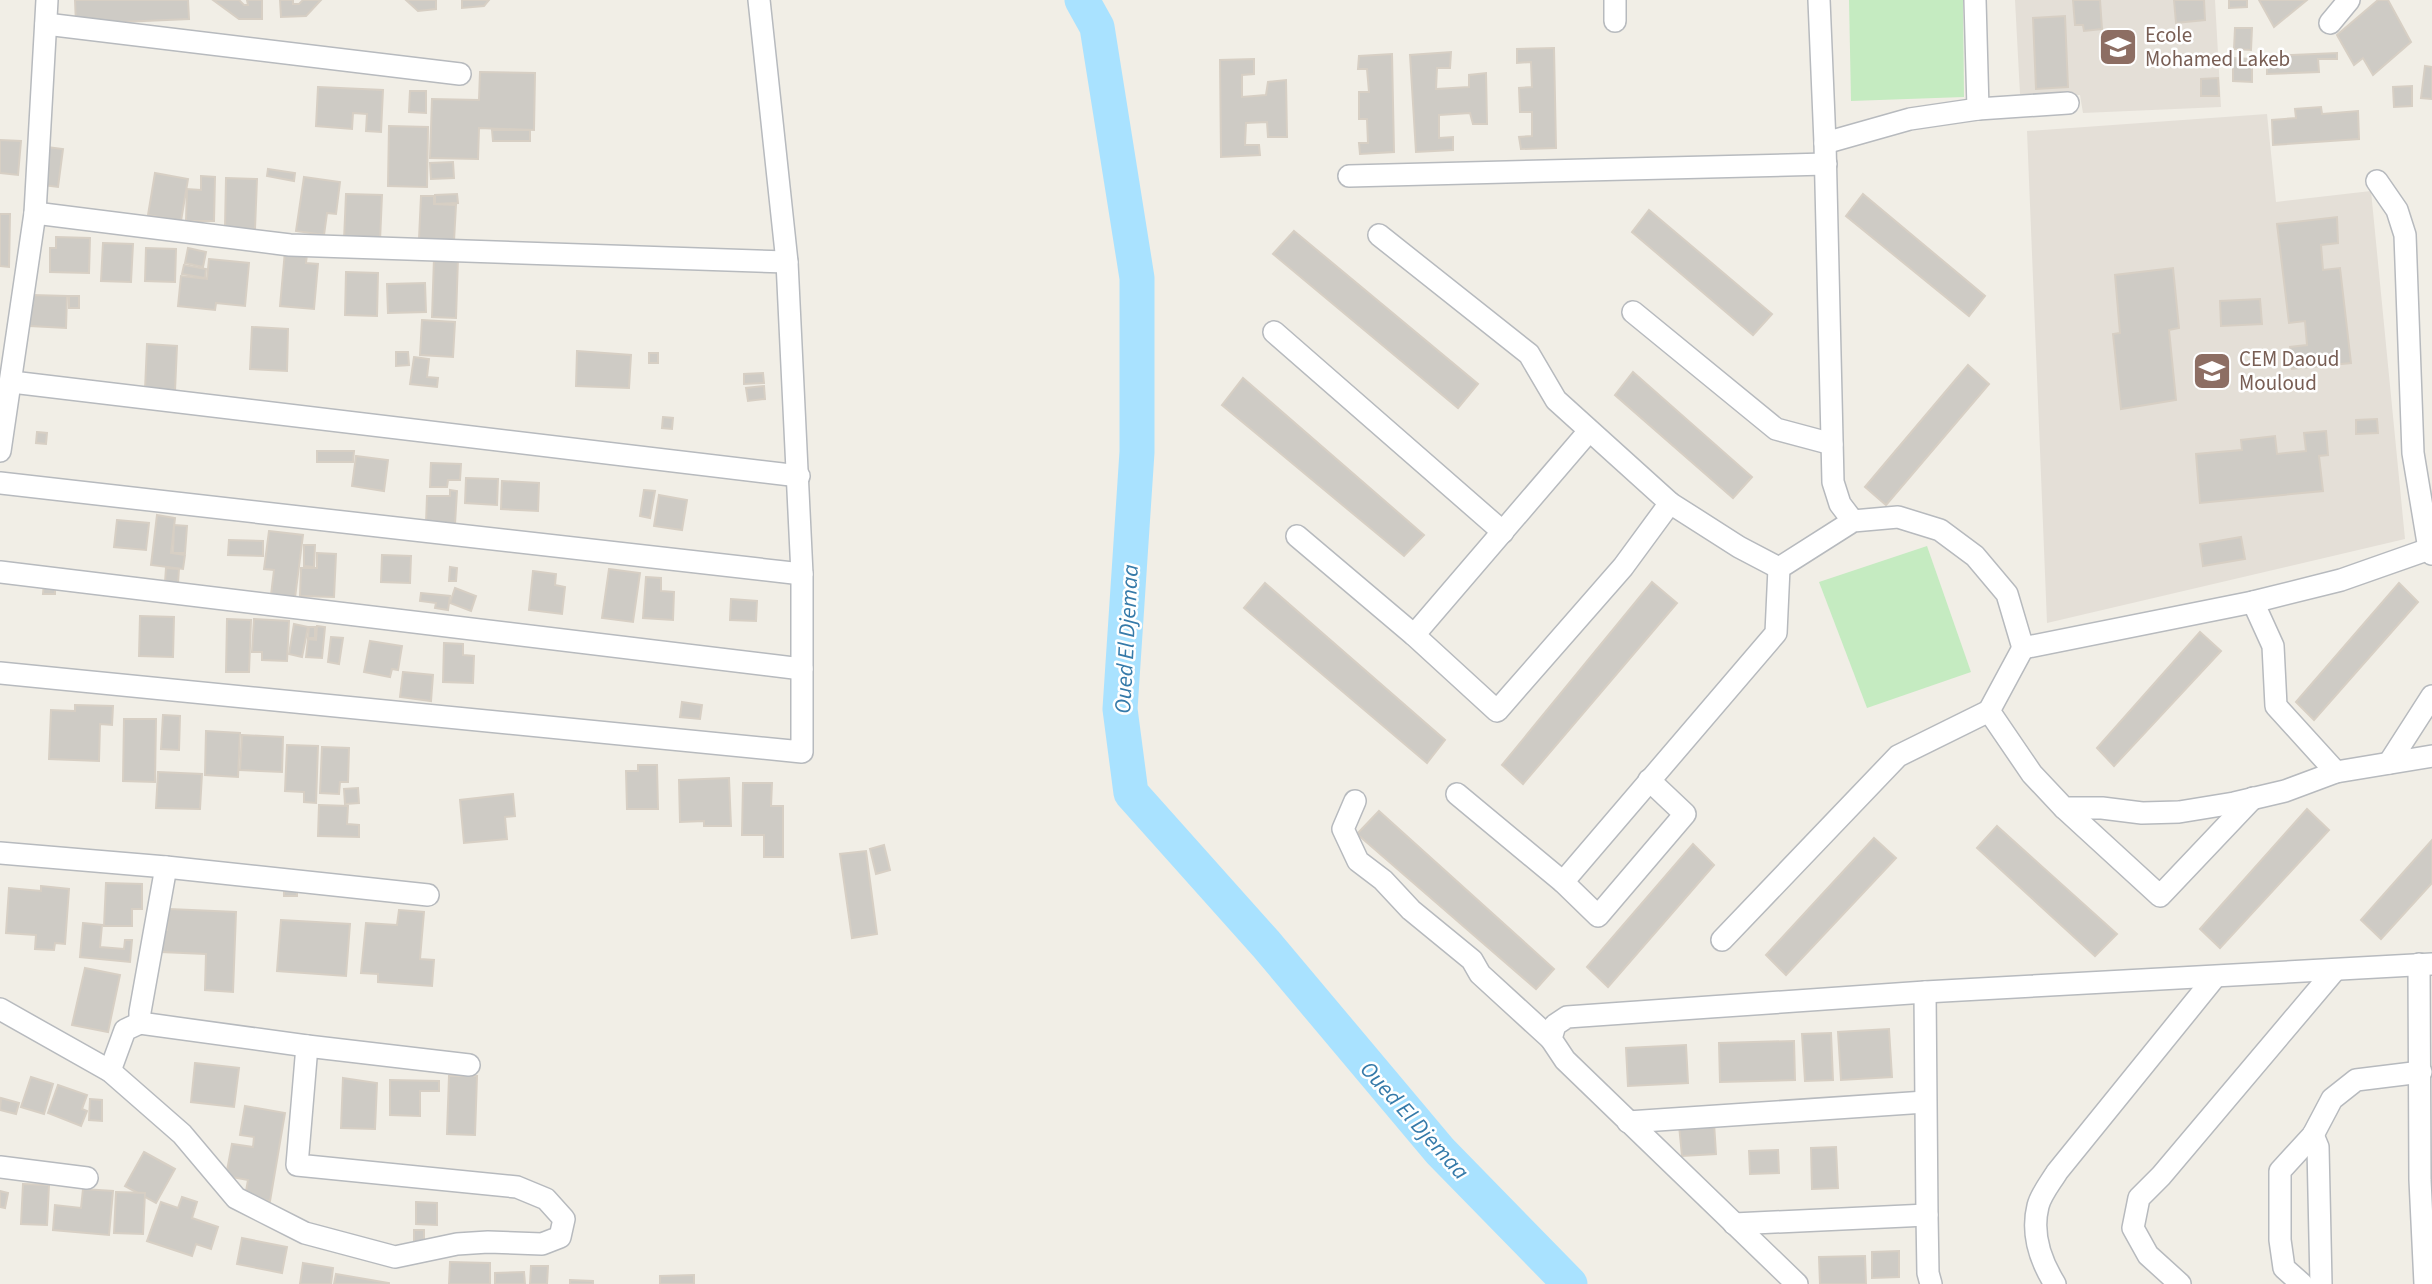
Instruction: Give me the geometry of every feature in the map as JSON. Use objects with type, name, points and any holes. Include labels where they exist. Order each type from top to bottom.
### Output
[{"type":"street","points":[[0,451],[35,214],[47,0]]},
{"type":"street","points":[[0,673],[802,752],[799,476],[787,262],[759,0]]},
{"type":"street","points":[[1819,0],[1826,164],[1833,482],[1840,504],[1853,521]]},
{"type":"street","points":[[1975,0],[1978,109]]},
{"type":"street","points":[[2330,23],[2349,0]]},
{"type":"street","points":[[46,24],[460,74]]},
{"type":"street","points":[[1825,143],[1910,119],[1978,109],[2068,103]]},
{"type":"street","points":[[1349,176],[1826,164]]},
{"type":"street","points":[[2023,648],[2253,602],[2341,580],[2431,550],[2413,453],[2405,235],[2397,209],[2377,181]]},
{"type":"street","points":[[35,214],[290,245],[787,262]]},
{"type":"street","points":[[1379,234],[1529,354],[1556,400],[1670,503],[1739,547],[1779,568]]},
{"type":"street","points":[[1633,312],[1776,429],[1832,444]]},
{"type":"street","points":[[1273,332],[1503,532]]},
{"type":"street","points":[[12,382],[799,476]]},
{"type":"street","points":[[1413,635],[1589,430]]},
{"type":"street","points":[[0,484],[802,574]]},
{"type":"street","points":[[1297,536],[1497,711],[1623,567],[1670,503]]},
{"type":"street","points":[[1722,940],[1898,756],[1989,711],[2023,648],[2007,594],[1975,556],[1940,530],[1898,517],[1853,521],[1779,568]]},
{"type":"street","points":[[1563,882],[1776,633],[1779,568]]},
{"type":"street","points":[[0,572],[802,670]]},
{"type":"street","points":[[2253,602],[2273,646],[2276,706],[2336,772]]},
{"type":"street","points":[[2389,763],[2432,696]]},
{"type":"street","points":[[1989,711],[2032,774],[2064,808],[2160,896],[2253,798]]},
{"type":"street","points":[[2064,808],[2102,808],[2142,813],[2179,812],[2285,791],[2336,772],[2432,756]]},
{"type":"street","points":[[1457,794],[1563,882],[1598,916],[1685,814],[1649,779]]},
{"type":"street","points":[[1355,801],[1343,829],[1358,861],[1472,960],[1480,974],[1552,1039],[1564,1060],[1797,1284]]},
{"type":"street","points":[[0,853],[166,867],[428,895]]},
{"type":"street","points":[[140,1023],[166,867]]},
{"type":"street","points":[[1552,1039],[1555,1025],[1567,1017],[1925,992],[2425,964],[2421,1072],[2426,1180],[2425,1284]]},
{"type":"street","points":[[2180,1284],[2148,1255],[2133,1228],[2138,1198],[2334,970]]},
{"type":"street","points":[[2055,1284],[2042,1263],[2035,1231],[2039,1203],[2057,1172],[2215,976]]},
{"type":"street","points":[[1925,992],[1928,1273],[1931,1284]]},
{"type":"street","points":[[0,1009],[110,1071],[182,1134],[236,1198],[305,1233],[395,1257],[457,1244],[542,1244],[559,1237],[564,1219],[547,1199],[517,1187],[297,1166],[307,1046]]},
{"type":"street","points":[[110,1071],[125,1030],[140,1023],[469,1065]]},
{"type":"street","points":[[2302,1284],[2284,1268],[2280,1240],[2280,1171],[2313,1135],[2332,1099],[2356,1080],[2421,1072]]},
{"type":"street","points":[[1628,1122],[1926,1102]]},
{"type":"street","points":[[2313,1135],[2318,1147],[2321,1284]]},
{"type":"street","points":[[0,1167],[87,1178]]},
{"type":"street","points":[[1734,1224],[1927,1216]]},
{"type":"shaded area","name":"Ecole Mohamed Lakeb","points":[[2015,0],[2215,0],[2221,107],[2083,113],[2080,95],[2020,94]]},
{"type":"shaded area","name":"CEM Daoud Mouloud","points":[[2267,114],[2276,202],[2371,191],[2405,539],[2047,623],[2027,131]]},
{"type":"green space","points":[[1849,0],[1963,0],[1964,97],[1851,101]]},
{"type":"green space","points":[[1927,546],[1971,672],[1867,708],[1819,582]]},
{"type":"building","points":[[75,0],[188,0],[189,19],[76,24]]},
{"type":"building","points":[[213,0],[239,0],[248,5],[247,0],[262,0],[262,19],[239,19]]},
{"type":"building","points":[[280,0],[293,0],[293,4],[299,4],[303,0],[321,0],[306,16],[281,17]]},
{"type":"building","points":[[406,0],[436,0],[436,9],[418,11]]},
{"type":"building","points":[[462,0],[489,0],[484,6],[462,8]]},
{"type":"building","points":[[2073,0],[2100,0],[2102,29],[2084,31],[2083,25],[2075,25]]},
{"type":"building","points":[[2174,0],[2204,0],[2205,20],[2176,23]]},
{"type":"building","points":[[2229,0],[2247,0],[2247,7],[2229,8]]},
{"type":"building","points":[[2259,0],[2307,0],[2274,27]]},
{"type":"building","points":[[2378,0],[2388,0],[2411,42],[2373,75],[2363,58],[2354,65],[2337,35]]},
{"type":"building","points":[[2065,16],[2068,87],[2036,89],[2033,18]]},
{"type":"building","points":[[2235,28],[2252,28],[2251,50],[2234,49]]},
{"type":"building","points":[[1554,48],[1556,148],[1521,149],[1519,137],[1532,136],[1532,112],[1520,112],[1519,88],[1532,87],[1531,62],[1517,63],[1517,49]]},
{"type":"building","points":[[1451,52],[1450,68],[1437,68],[1436,89],[1469,87],[1469,75],[1486,73],[1487,124],[1473,124],[1470,113],[1439,115],[1439,138],[1453,137],[1453,150],[1416,152],[1410,55]]},
{"type":"building","points":[[2337,53],[2337,59],[2318,59],[2319,72],[2267,74],[2267,56]]},
{"type":"building","points":[[1392,54],[1394,152],[1360,154],[1359,143],[1368,143],[1367,119],[1359,119],[1359,92],[1369,92],[1367,69],[1358,69],[1359,56]]},
{"type":"building","points":[[2233,58],[2252,59],[2252,82],[2233,81]]},
{"type":"building","points":[[1254,59],[1254,74],[1242,75],[1242,97],[1266,95],[1268,82],[1286,80],[1287,137],[1268,137],[1267,122],[1246,123],[1245,145],[1259,145],[1260,155],[1221,157],[1220,60]]},
{"type":"building","points":[[2425,66],[2432,67],[2432,99],[2421,98]]},
{"type":"building","points":[[480,72],[535,73],[534,130],[479,128],[478,159],[430,158],[432,99],[479,100]]},
{"type":"building","points":[[2218,78],[2219,96],[2201,96],[2201,79]]},
{"type":"building","points":[[2412,86],[2412,106],[2394,107],[2393,87]]},
{"type":"building","points":[[318,87],[383,90],[381,132],[366,131],[367,114],[353,113],[352,129],[316,126]]},
{"type":"building","points":[[410,91],[426,91],[426,113],[409,112]]},
{"type":"building","points":[[2321,107],[2322,114],[2358,111],[2359,139],[2273,145],[2272,120],[2296,118],[2295,109]]},
{"type":"building","points":[[389,126],[428,127],[427,187],[388,186]]},
{"type":"building","points":[[492,130],[530,130],[530,141],[493,141]]},
{"type":"building","points":[[0,140],[21,141],[18,175],[0,173]]},
{"type":"building","points":[[47,147],[63,149],[58,187],[42,185]]},
{"type":"building","points":[[453,162],[454,178],[431,179],[430,163]]},
{"type":"building","points":[[268,169],[295,173],[294,181],[267,176]]},
{"type":"building","points":[[155,173],[188,179],[181,221],[148,215]]},
{"type":"building","points":[[201,176],[215,177],[214,221],[186,221],[187,189],[201,190]]},
{"type":"building","points":[[304,177],[340,182],[336,214],[327,213],[324,235],[296,231]]},
{"type":"building","points":[[226,178],[257,179],[255,229],[225,228]]},
{"type":"building","points":[[346,194],[382,195],[380,241],[344,240]]},
{"type":"building","points":[[457,194],[458,203],[435,204],[435,195]]},
{"type":"building","points":[[1863,194],[1985,296],[1969,316],[1846,216]]},
{"type":"building","points":[[421,196],[434,196],[434,204],[456,205],[454,241],[419,239]]},
{"type":"building","points":[[1649,210],[1772,314],[1753,335],[1632,232]]},
{"type":"building","points":[[0,214],[10,214],[9,267],[0,266]]},
{"type":"building","points":[[2337,217],[2338,243],[2321,245],[2323,270],[2340,268],[2351,363],[2292,369],[2290,347],[2307,345],[2305,321],[2289,323],[2277,224]]},
{"type":"building","points":[[1294,231],[1478,384],[1458,408],[1273,254]]},
{"type":"building","points":[[56,237],[90,238],[89,273],[50,272],[50,248],[56,248]]},
{"type":"building","points":[[103,243],[133,244],[131,282],[101,281]]},
{"type":"building","points":[[146,248],[176,249],[175,282],[145,281]]},
{"type":"building","points":[[188,248],[206,252],[203,267],[185,263]]},
{"type":"building","points":[[285,251],[307,254],[306,263],[318,264],[314,309],[280,306]]},
{"type":"building","points":[[434,258],[458,258],[456,318],[432,317]]},
{"type":"building","points":[[209,259],[249,263],[245,306],[216,303],[215,310],[178,306],[181,276],[207,279]]},
{"type":"building","points":[[184,265],[206,269],[205,278],[182,274]]},
{"type":"building","points":[[2173,268],[2179,328],[2169,330],[2176,400],[2121,409],[2113,334],[2120,333],[2115,275]]},
{"type":"building","points":[[346,272],[378,273],[377,316],[345,315]]},
{"type":"building","points":[[425,283],[426,312],[388,313],[387,284]]},
{"type":"building","points":[[32,295],[67,296],[66,328],[30,326]]},
{"type":"building","points":[[69,296],[79,296],[79,308],[69,308]]},
{"type":"building","points":[[2260,299],[2262,324],[2221,326],[2220,301]]},
{"type":"building","points":[[422,320],[455,322],[453,357],[420,355]]},
{"type":"building","points":[[252,327],[288,329],[287,371],[250,369]]},
{"type":"building","points":[[147,344],[177,346],[175,391],[145,390]]},
{"type":"building","points":[[577,351],[631,355],[629,388],[576,386]]},
{"type":"building","points":[[396,352],[408,352],[409,365],[396,366]]},
{"type":"building","points":[[649,353],[658,353],[658,363],[649,363]]},
{"type":"building","points":[[414,357],[429,359],[427,377],[438,378],[437,387],[410,384]]},
{"type":"building","points":[[1968,365],[1989,384],[1886,505],[1865,487]]},
{"type":"building","points":[[1633,372],[1752,477],[1733,498],[1615,395]]},
{"type":"building","points":[[763,373],[764,383],[744,384],[744,374]]},
{"type":"building","points":[[1243,378],[1424,535],[1404,556],[1222,405]]},
{"type":"building","points":[[764,386],[765,399],[748,401],[746,388]]},
{"type":"building","points":[[663,417],[673,418],[672,429],[662,428]]},
{"type":"building","points":[[2377,419],[2378,433],[2356,434],[2356,420]]},
{"type":"building","points":[[2326,431],[2328,455],[2319,456],[2323,491],[2200,503],[2196,454],[2242,450],[2241,440],[2275,436],[2277,454],[2306,451],[2304,433]]},
{"type":"building","points":[[37,432],[47,433],[46,444],[36,443]]},
{"type":"building","points":[[317,451],[354,451],[353,462],[317,462]]},
{"type":"building","points":[[356,456],[388,460],[384,491],[352,486]]},
{"type":"building","points":[[431,463],[461,464],[460,480],[448,480],[447,487],[430,487]]},
{"type":"building","points":[[466,478],[498,479],[497,505],[465,503]]},
{"type":"building","points":[[502,481],[539,483],[538,511],[501,509]]},
{"type":"building","points":[[450,490],[457,491],[455,524],[426,523],[427,496],[450,496]]},
{"type":"building","points":[[644,490],[655,491],[650,518],[640,516]]},
{"type":"building","points":[[659,495],[687,500],[682,530],[654,526]]},
{"type":"building","points":[[157,515],[175,518],[171,553],[185,555],[183,569],[151,565]]},
{"type":"building","points":[[117,520],[149,523],[146,550],[114,547]]},
{"type":"building","points":[[174,525],[187,526],[185,553],[173,553]]},
{"type":"building","points":[[269,531],[303,535],[295,598],[271,595],[274,570],[264,569]]},
{"type":"building","points":[[2241,537],[2245,559],[2203,566],[2200,544]]},
{"type":"building","points":[[229,540],[263,541],[263,556],[228,555]]},
{"type":"building","points":[[304,545],[315,545],[314,567],[304,566]]},
{"type":"building","points":[[317,553],[336,554],[334,597],[300,596],[301,568],[317,568]]},
{"type":"building","points":[[382,555],[411,556],[410,583],[381,582]]},
{"type":"building","points":[[450,567],[457,568],[456,581],[449,581]]},
{"type":"building","points":[[166,568],[179,569],[178,583],[165,582]]},
{"type":"building","points":[[609,569],[640,573],[633,622],[602,618]]},
{"type":"building","points":[[533,571],[556,574],[555,585],[565,587],[562,614],[529,610]]},
{"type":"building","points":[[646,577],[661,578],[661,591],[674,592],[673,620],[643,618]]},
{"type":"building","points":[[1652,582],[1677,603],[1523,784],[1502,765]]},
{"type":"building","points":[[44,583],[55,584],[55,594],[43,594]]},
{"type":"building","points":[[1265,583],[1445,740],[1427,763],[1244,608]]},
{"type":"building","points":[[2399,583],[2418,602],[2314,720],[2296,702]]},
{"type":"building","points":[[455,588],[476,596],[471,611],[450,603]]},
{"type":"building","points":[[421,593],[450,596],[448,610],[435,608],[436,603],[420,601]]},
{"type":"building","points":[[731,599],[757,601],[756,621],[730,620]]},
{"type":"building","points":[[140,616],[174,617],[173,657],[139,656]]},
{"type":"building","points":[[227,619],[251,620],[249,672],[226,672]]},
{"type":"building","points":[[254,619],[289,621],[287,661],[262,660],[262,652],[252,652]]},
{"type":"building","points":[[294,624],[308,627],[302,657],[289,654]]},
{"type":"building","points":[[317,626],[325,627],[322,658],[306,657],[308,639],[316,640]]},
{"type":"building","points":[[309,627],[315,627],[315,638],[308,638]]},
{"type":"building","points":[[2200,632],[2221,651],[2114,766],[2097,748]]},
{"type":"building","points":[[331,637],[343,638],[339,664],[328,662]]},
{"type":"building","points":[[370,641],[402,646],[398,670],[392,669],[390,677],[364,672]]},
{"type":"building","points":[[444,643],[463,644],[463,655],[474,656],[473,683],[443,682]]},
{"type":"building","points":[[403,672],[433,675],[431,701],[400,697]]},
{"type":"building","points":[[682,702],[702,705],[700,719],[680,717]]},
{"type":"building","points":[[75,705],[113,706],[112,725],[100,724],[99,761],[49,759],[51,710],[75,711]]},
{"type":"building","points":[[163,715],[180,716],[179,750],[161,749]]},
{"type":"building","points":[[124,719],[156,719],[155,782],[123,781]]},
{"type":"building","points":[[206,731],[240,733],[238,777],[205,775]]},
{"type":"building","points":[[242,735],[283,737],[282,772],[240,770]]},
{"type":"building","points":[[287,745],[318,746],[316,803],[304,802],[304,792],[285,791]]},
{"type":"building","points":[[322,747],[349,748],[348,782],[340,782],[339,794],[320,793]]},
{"type":"building","points":[[638,765],[657,765],[658,809],[627,809],[626,771],[638,771]]},
{"type":"building","points":[[158,772],[202,774],[200,809],[156,808]]},
{"type":"building","points":[[729,778],[731,826],[704,826],[704,821],[680,822],[679,780]]},
{"type":"building","points":[[743,783],[772,783],[771,806],[783,806],[783,857],[764,857],[764,835],[742,835]]},
{"type":"building","points":[[358,788],[359,803],[345,804],[344,789]]},
{"type":"building","points":[[513,794],[515,816],[505,817],[507,839],[464,843],[460,800]]},
{"type":"building","points":[[319,805],[348,806],[347,824],[359,825],[359,837],[318,836]]},
{"type":"building","points":[[2307,809],[2329,830],[2220,948],[2200,929]]},
{"type":"building","points":[[1379,811],[1554,969],[1536,989],[1357,834]]},
{"type":"building","points":[[1997,826],[2117,934],[2095,956],[1977,848]]},
{"type":"building","points":[[1874,838],[1896,858],[1786,975],[1766,955]]},
{"type":"building","points":[[2432,840],[2432,883],[2381,939],[2361,920]]},
{"type":"building","points":[[1693,844],[1714,865],[1608,987],[1587,967]]},
{"type":"building","points":[[884,845],[890,870],[876,874],[870,849]]},
{"type":"building","points":[[866,851],[877,934],[852,938],[840,854]]},
{"type":"building","points":[[106,883],[142,884],[142,909],[132,909],[132,926],[104,926]]},
{"type":"building","points":[[41,886],[69,889],[65,944],[55,943],[54,950],[35,949],[36,935],[6,933],[9,888],[41,891]]},
{"type":"building","points":[[284,889],[297,889],[297,896],[284,896]]},
{"type":"building","points":[[169,909],[236,912],[233,992],[205,990],[206,954],[161,952],[162,930],[167,930]]},
{"type":"building","points":[[399,910],[424,912],[420,959],[434,960],[432,986],[378,982],[378,974],[361,973],[366,923],[397,925]]},
{"type":"building","points":[[281,920],[350,924],[346,976],[277,971]]},
{"type":"building","points":[[83,923],[102,925],[100,947],[124,949],[125,940],[132,940],[130,962],[80,957]]},
{"type":"building","points":[[85,968],[120,975],[108,1032],[72,1025]]},
{"type":"building","points":[[1889,1029],[1892,1077],[1841,1080],[1838,1032]]},
{"type":"building","points":[[1831,1033],[1833,1080],[1805,1081],[1802,1034]]},
{"type":"building","points":[[1794,1041],[1795,1080],[1720,1082],[1719,1043]]},
{"type":"building","points":[[1686,1045],[1688,1083],[1628,1086],[1626,1048]]},
{"type":"building","points":[[195,1063],[239,1068],[234,1107],[191,1102]]},
{"type":"building","points":[[449,1076],[477,1076],[475,1135],[447,1134]]},
{"type":"building","points":[[31,1077],[53,1084],[44,1114],[21,1107]]},
{"type":"building","points":[[343,1078],[377,1083],[375,1129],[341,1128]]},
{"type":"building","points":[[390,1080],[439,1081],[439,1091],[420,1091],[420,1116],[390,1115]]},
{"type":"building","points":[[58,1085],[87,1095],[82,1109],[87,1111],[81,1126],[48,1113]]},
{"type":"building","points":[[1,1098],[19,1103],[16,1114],[0,1110]]},
{"type":"building","points":[[90,1099],[102,1100],[102,1121],[89,1120]]},
{"type":"building","points":[[245,1106],[285,1113],[270,1201],[245,1197],[248,1180],[226,1176],[232,1144],[253,1147],[254,1137],[240,1135]]},
{"type":"building","points":[[1714,1123],[1716,1154],[1682,1156],[1679,1125]]},
{"type":"building","points":[[1836,1147],[1838,1188],[1812,1189],[1811,1148]]},
{"type":"building","points":[[1778,1150],[1779,1173],[1750,1174],[1749,1151]]},
{"type":"building","points":[[144,1152],[175,1169],[156,1203],[125,1186]]},
{"type":"building","points":[[23,1184],[49,1185],[47,1225],[21,1224]]},
{"type":"building","points":[[83,1189],[113,1191],[109,1235],[53,1230],[55,1205],[81,1208]]},
{"type":"building","points":[[0,1191],[8,1193],[5,1208],[0,1207]]},
{"type":"building","points":[[116,1192],[145,1193],[143,1234],[114,1233]]},
{"type":"building","points":[[182,1197],[197,1202],[192,1218],[218,1227],[211,1249],[196,1244],[192,1256],[147,1241],[161,1202],[178,1208]]},
{"type":"building","points":[[416,1202],[437,1203],[437,1225],[416,1224]]},
{"type":"building","points":[[414,1230],[424,1230],[424,1242],[414,1243]]},
{"type":"building","points":[[242,1238],[287,1247],[282,1273],[237,1264]]},
{"type":"building","points":[[1899,1251],[1899,1277],[1872,1278],[1872,1252]]},
{"type":"building","points":[[1865,1256],[1866,1284],[1820,1284],[1819,1257]]},
{"type":"building","points":[[450,1262],[490,1263],[490,1284],[449,1284]]},
{"type":"building","points":[[303,1263],[333,1268],[331,1284],[300,1284]]},
{"type":"building","points":[[531,1266],[548,1266],[547,1284],[530,1284]]},
{"type":"building","points":[[524,1272],[525,1284],[495,1284],[495,1273]]},
{"type":"building","points":[[336,1274],[389,1283],[389,1284],[334,1284]]},
{"type":"building","points":[[694,1275],[694,1284],[660,1284],[660,1276]]},
{"type":"building","points":[[570,1280],[593,1281],[593,1284],[570,1284]]},
{"type":"waterway","name":"Oued El Djemaa","points":[[1082,0],[1097,27],[1137,278],[1137,452],[1120,709],[1131,793],[1266,944],[1440,1151],[1570,1284]]},
{"type":"place","name":"Ecole Mohamed Lakeb","points":[[2118,47]]},
{"type":"place","name":"CEM Daoud Mouloud","points":[[2212,371]]}]
